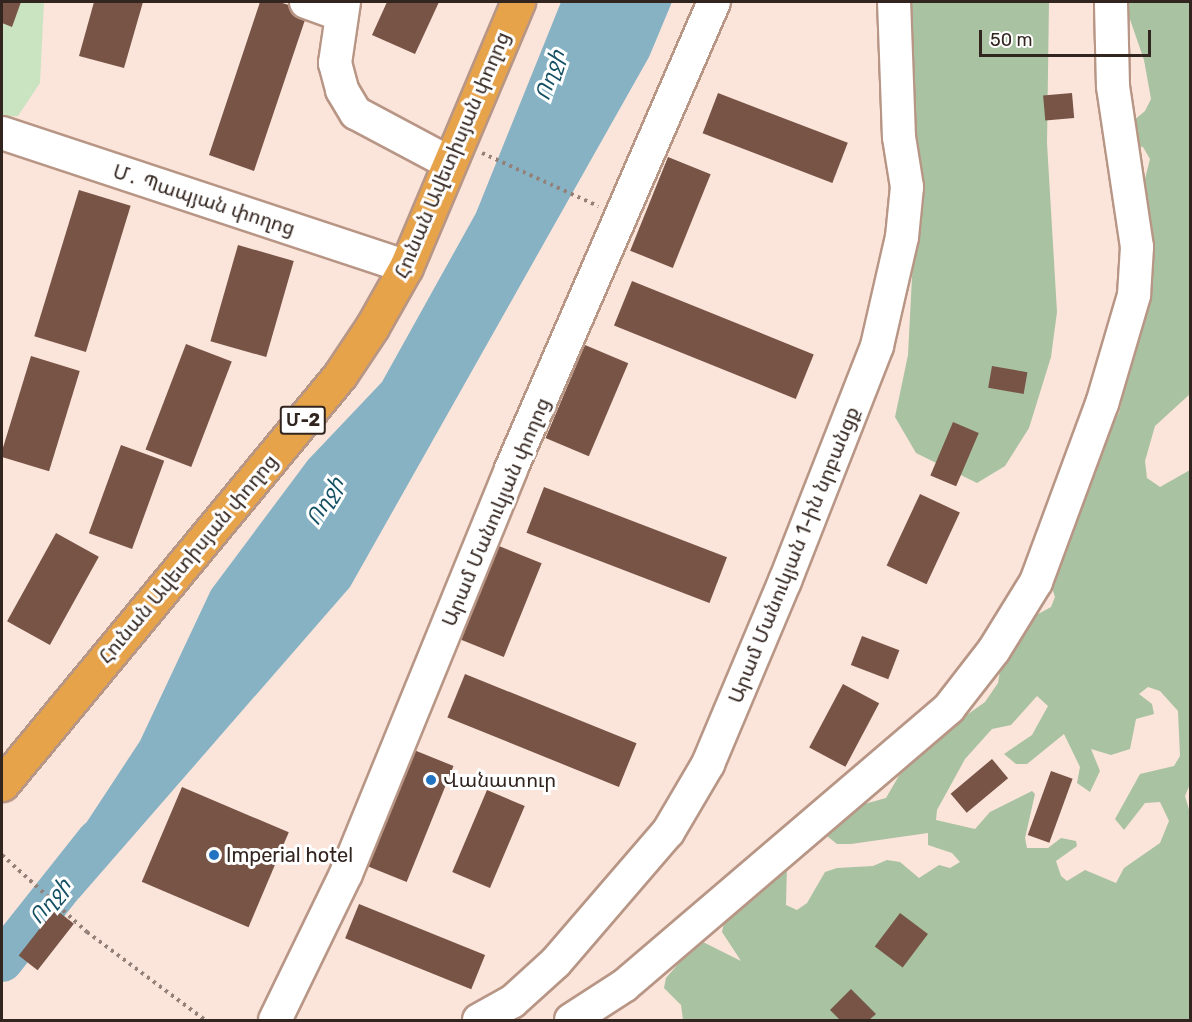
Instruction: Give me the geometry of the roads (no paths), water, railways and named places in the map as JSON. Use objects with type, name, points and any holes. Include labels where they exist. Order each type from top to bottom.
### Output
[{"type":"highway","name":"Հունան Ավետիսյան փողոց","points":[[2,784],[340,375],[406,267],[463,156],[518,2]]},
{"type":"street","points":[[306,2],[343,8],[335,63],[342,90],[356,113],[463,156]]},
{"type":"street","name":"Արամ Մանուկյան փողոց","points":[[275,1020],[346,874],[511,469],[714,2]]},
{"type":"street","name":"Արամ Մանուկյան 1-ին նրբանցք","points":[[479,1020],[512,1002],[556,962],[668,832],[708,764],[785,581],[877,346],[902,237],[907,187],[899,137],[894,2]]},
{"type":"street","points":[[571,1020],[625,985],[949,708],[994,650],[1036,582],[1102,404],[1134,295],[1137,247],[1113,86],[1111,2]]},
{"type":"street","name":"Մ․ Պապյան փողոց","points":[[2,133],[406,267]]},
{"type":"water","points":[[561,2],[672,2],[649,57],[350,587],[79,898],[52,875],[140,741],[211,590],[308,460],[382,382],[476,213]]},
{"type":"waterway","name":"Ողջի","points":[[2,961],[98,840]]},
{"type":"place","name":"Վանատուր","points":[[431,780]]},
{"type":"place","name":"Imperial hotel","points":[[214,855]]}]
